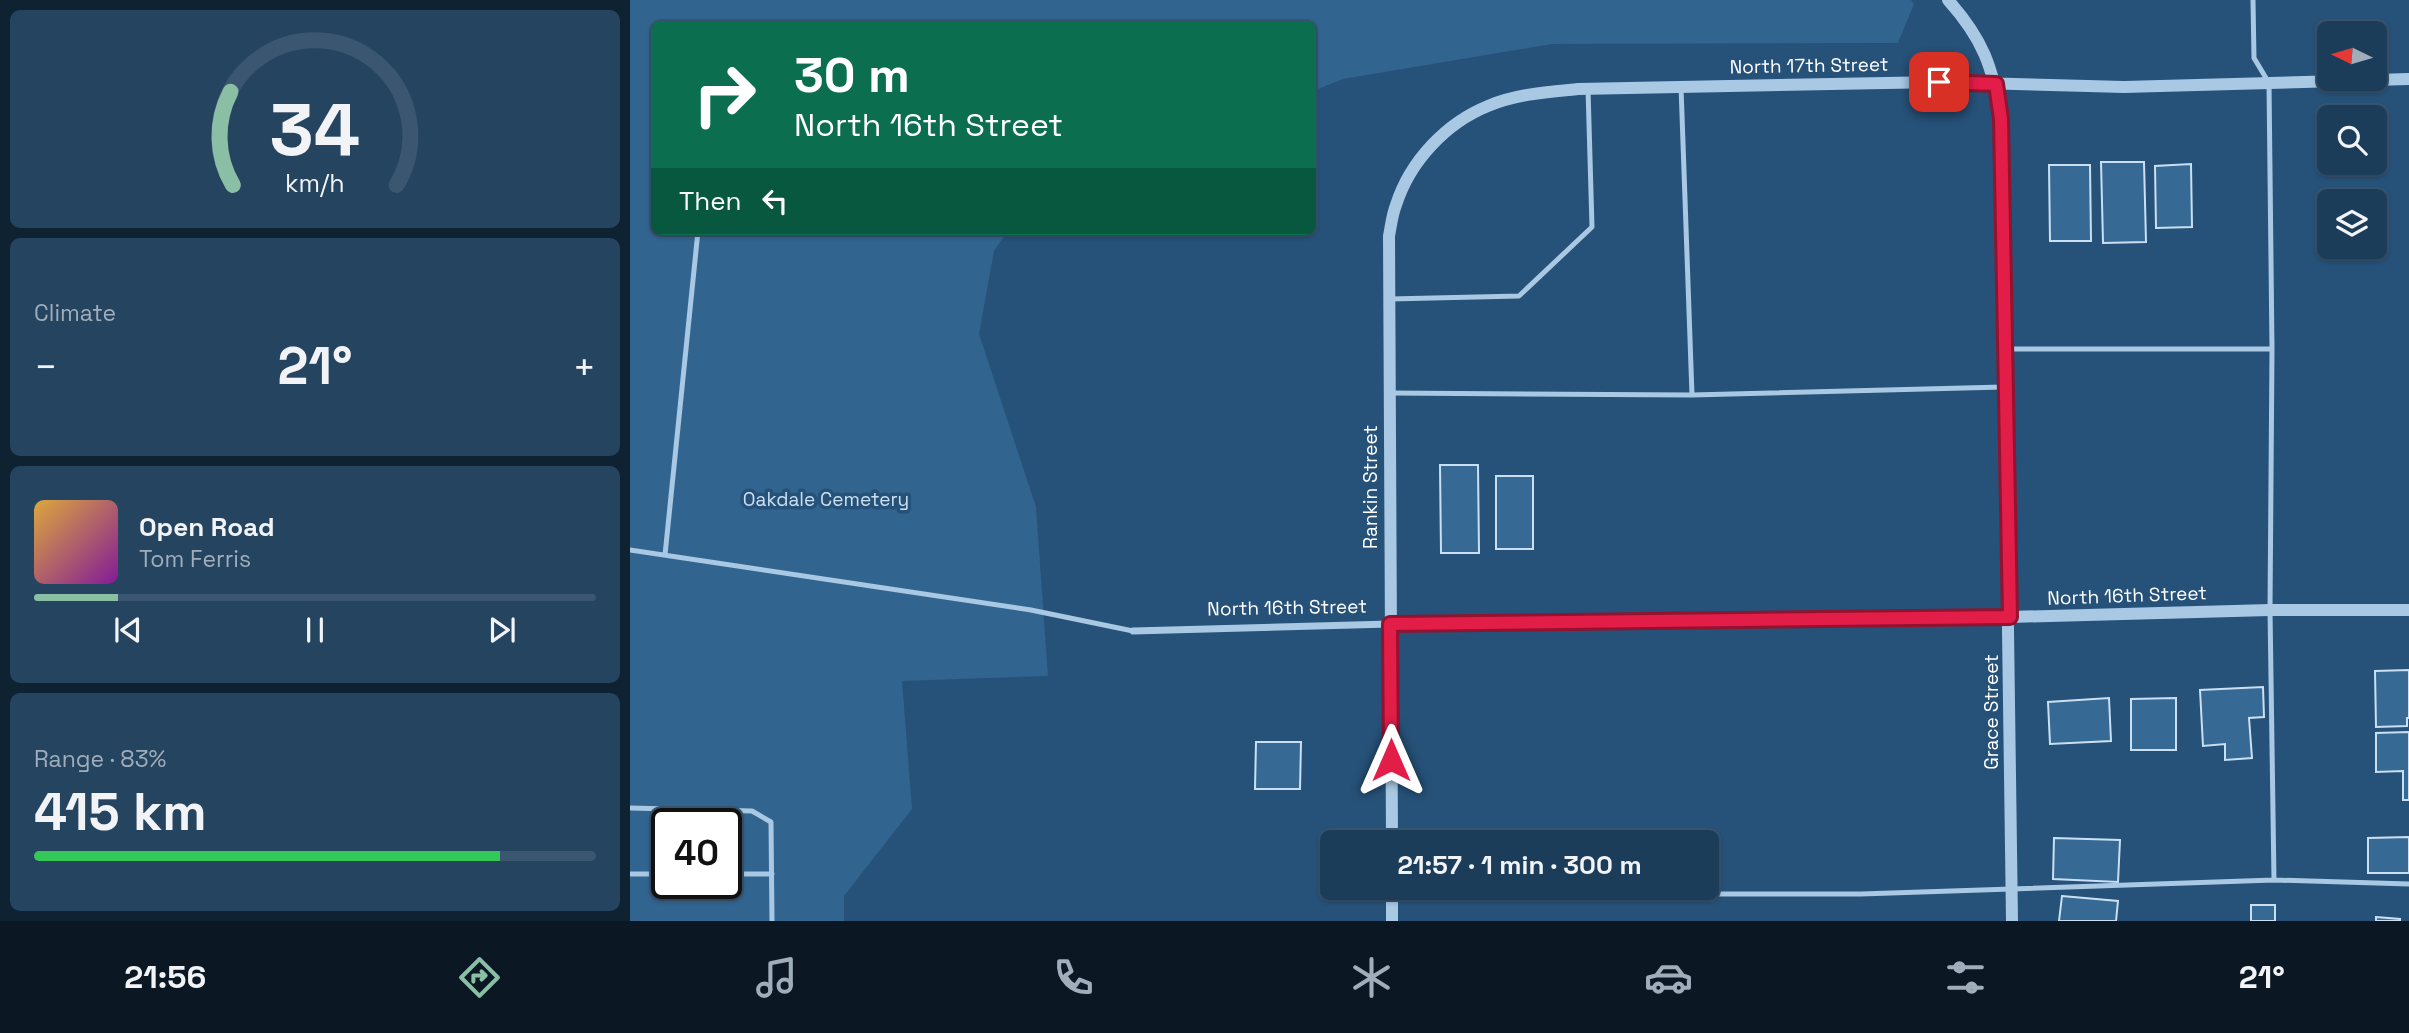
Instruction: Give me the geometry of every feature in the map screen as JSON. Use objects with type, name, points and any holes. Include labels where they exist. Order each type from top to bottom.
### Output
[{"type":"street","name":"Grace Street","points":[[1948,0],[1974,31],[1989,62],[1996,84],[2001,119],[2010,617],[2012,921]]},
{"type":"street","name":"North 17th Street","points":[[1433,144],[1458,122],[1488,106],[1542,93],[1588,89],[1939,82],[2124,87],[2409,79]]},
{"type":"street","name":"Rankin Street","points":[[1392,830],[1389,236],[1395,205],[1406,179],[1433,144]]},
{"type":"street","name":"North 16th Street","points":[[1133,631],[1390,624],[2409,610]]},
{"type":"street","points":[[1392,900],[1392,921]]},
{"type":"lane","points":[[2253,0],[2254,58],[2269,83],[2272,349],[2270,610],[2274,880]]},
{"type":"lane","points":[[1681,87],[1692,395]]},
{"type":"lane","points":[[1389,299],[1519,296],[1592,228],[1588,89]]},
{"type":"lane","points":[[665,555],[698,235]]},
{"type":"lane","points":[[2006,349],[2272,349]]},
{"type":"lane","points":[[1389,393],[1692,395],[2006,387]]},
{"type":"lane","points":[[630,550],[1031,610],[1133,631]]},
{"type":"lane","points":[[630,808],[752,811],[771,822],[772,921]]},
{"type":"lane","points":[[630,874],[651,874]]},
{"type":"lane","points":[[742,874],[772,874]]},
{"type":"lane","points":[[1719,893],[1861,894],[2274,880],[2409,884]]},
{"type":"green space","name":"Oakdale Cemetery","points":[[630,0],[1911,0],[1914,4],[1898,43],[1552,44],[1343,79],[1316,90],[1316,21],[651,21],[651,235],[1005,235],[994,251],[979,334],[1036,507],[1048,676],[902,681],[912,809],[844,896],[844,921],[630,921]]},
{"type":"building","points":[[2101,162],[2144,162],[2146,242],[2103,243]]},
{"type":"building","points":[[2191,164],[2192,227],[2156,228],[2155,166]]},
{"type":"building","points":[[2049,165],[2090,165],[2091,241],[2050,241]]},
{"type":"building","points":[[1440,465],[1478,465],[1479,553],[1441,553]]},
{"type":"building","points":[[1496,476],[1533,476],[1533,549],[1496,549]]},
{"type":"building","points":[[2409,670],[2407,726],[2376,727],[2375,671]]},
{"type":"building","points":[[2263,687],[2264,717],[2249,718],[2252,758],[2225,760],[2225,744],[2203,746],[2200,690]]},
{"type":"building","points":[[2109,698],[2111,741],[2050,744],[2048,702]]},
{"type":"building","points":[[2176,698],[2176,750],[2131,750],[2131,699]]},
{"type":"building","points":[[2409,732],[2409,800],[2403,800],[2403,771],[2376,772],[2376,733]]},
{"type":"building","points":[[1256,742],[1301,742],[1300,789],[1255,789]]},
{"type":"building","points":[[2409,837],[2409,873],[2368,873],[2368,838]]},
{"type":"building","points":[[2054,838],[2120,840],[2118,882],[2053,879]]},
{"type":"building","points":[[2062,896],[2118,901],[2116,921],[2059,921]]},
{"type":"building","points":[[2251,905],[2275,905],[2275,921],[2251,921]]},
{"type":"building","points":[[2376,917],[2400,919],[2400,921],[2376,921]]},
{"type":"route","points":[[1391,760],[1390,624],[2010,617],[2001,119],[1996,84],[1939,82]]}]
